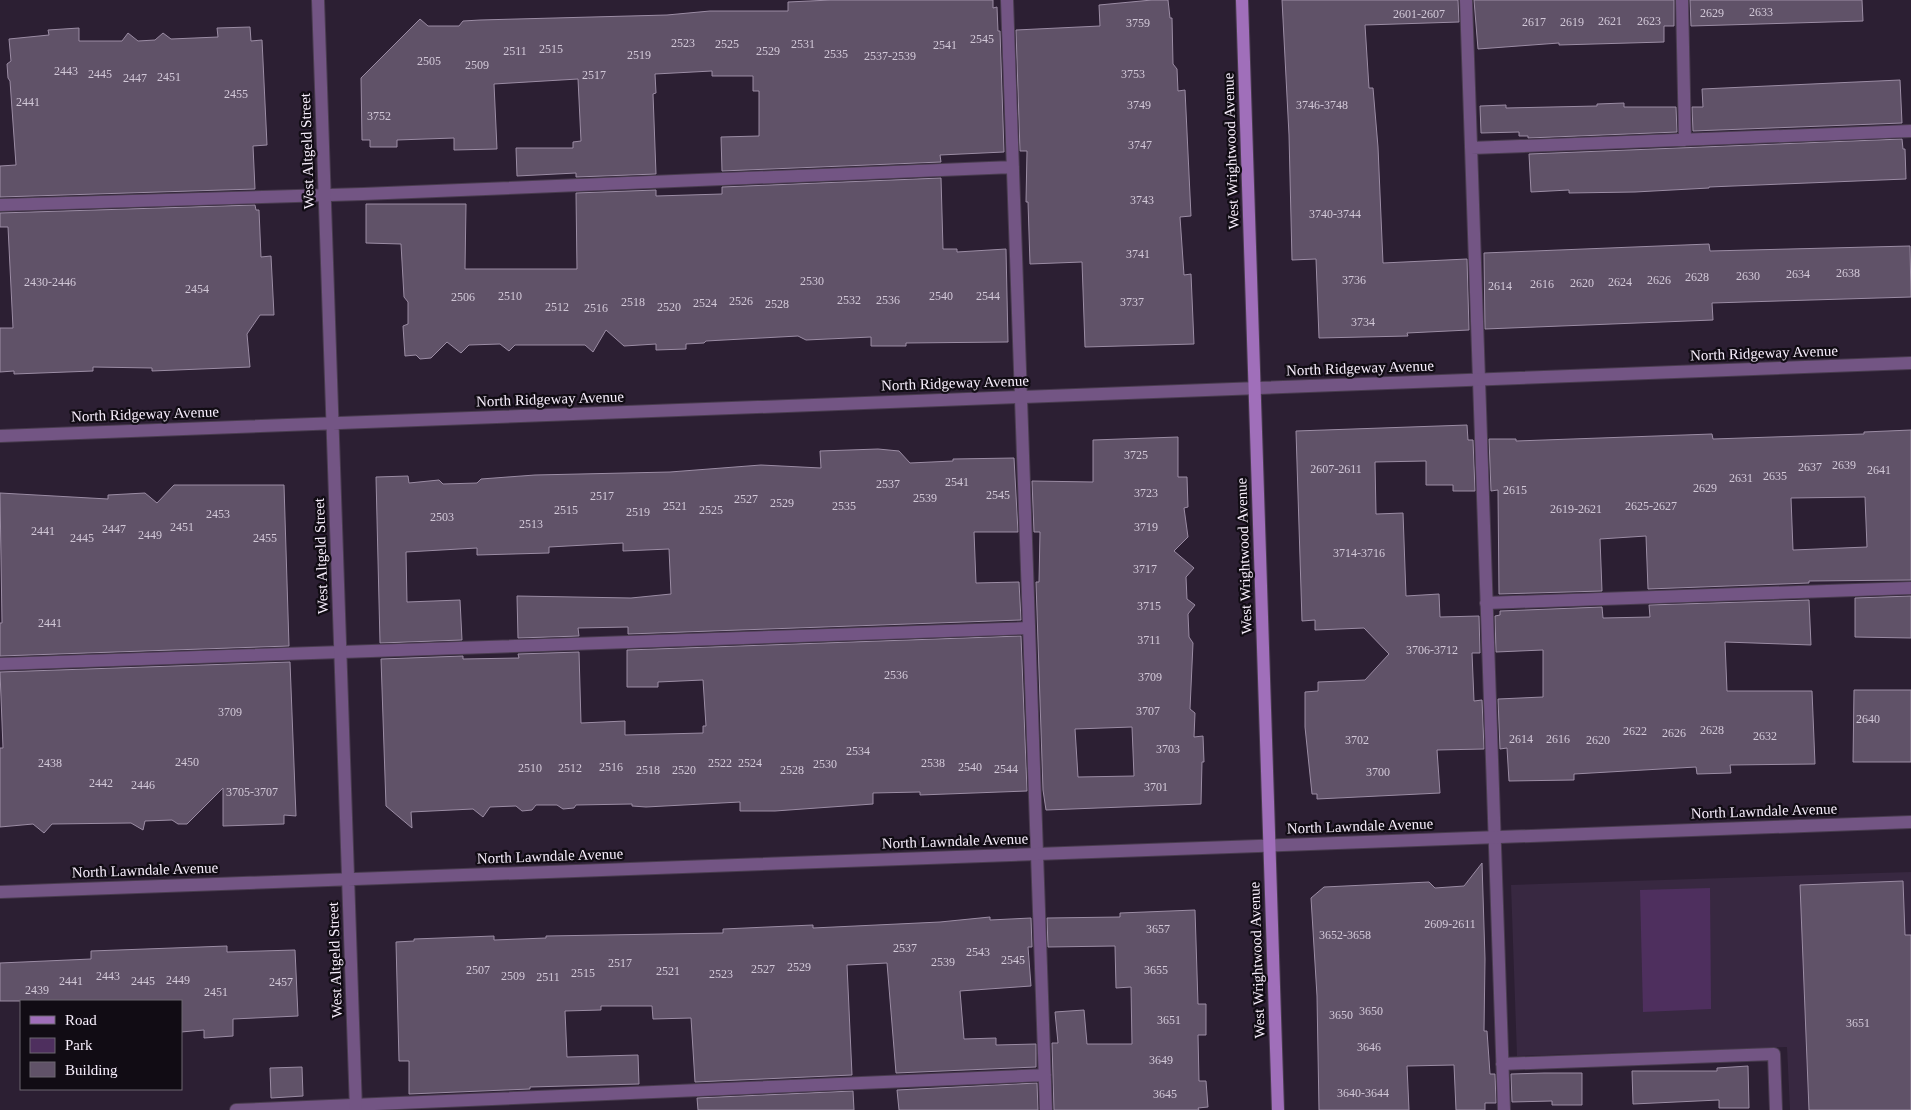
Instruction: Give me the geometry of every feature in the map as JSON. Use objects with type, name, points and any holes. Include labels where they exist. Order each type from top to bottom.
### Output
[{"type":"street","name":"West Altgeld Street","points":[[318,0],[356,1108]]},
{"type":"street","points":[[1007,0],[1046,1110]]},
{"type":"street","name":"West Wrightwood Avenue","points":[[1242,0],[1278,1110]]},
{"type":"street","points":[[1466,0],[1504,1110]]},
{"type":"street","points":[[1682,0],[1685,140]]},
{"type":"street","points":[[1472,148],[1911,130]]},
{"type":"street","points":[[0,205],[325,196],[1013,167]]},
{"type":"street","name":"North Ridgeway Avenue","points":[[0,436],[1911,364]]},
{"type":"street","points":[[1486,603],[1911,588]]},
{"type":"street","points":[[0,664],[1029,628]]},
{"type":"street","name":"North Lawndale Avenue","points":[[0,892],[1911,822]]},
{"type":"street","points":[[1502,1064],[1774,1054],[1776,1110]]},
{"type":"street","points":[[236,1110],[356,1108],[1045,1075]]},
{"type":"shaded area","points":[[1911,872],[1911,1110],[1790,1110],[1787,1047],[1517,1056],[1511,885]]},
{"type":"green space","points":[[1710,888],[1711,1009],[1643,1012],[1640,890]]},
{"type":"building","points":[[831,0],[993,0],[993,8],[997,7],[998,31],[1000,31],[1004,152],[940,155],[941,162],[722,171],[721,137],[759,136],[759,91],[753,91],[753,76],[712,76],[712,71],[655,74],[656,93],[653,94],[656,174],[576,177],[576,173],[517,176],[516,148],[573,148],[573,142],[581,141],[578,79],[494,84],[497,149],[454,150],[454,138],[397,140],[397,147],[370,147],[370,140],[362,140],[361,78],[420,19],[428,26],[459,26],[463,21],[480,20],[667,15],[710,11],[788,11],[788,2]]},
{"type":"building","points":[[1168,0],[1170,18],[1172,18],[1173,64],[1177,69],[1178,91],[1185,90],[1191,216],[1180,217],[1184,275],[1191,274],[1194,344],[1085,347],[1082,262],[1030,264],[1028,202],[1026,202],[1027,151],[1020,151],[1016,30],[1100,26],[1099,5]]},
{"type":"building","points":[[1282,0],[1458,0],[1459,22],[1365,25],[1369,88],[1373,88],[1378,147],[1383,263],[1467,259],[1469,330],[1407,333],[1408,336],[1319,338],[1316,259],[1292,260],[1289,135]]},
{"type":"building","points":[[1474,0],[1674,0],[1674,26],[1664,26],[1664,42],[1559,45],[1559,43],[1478,49]]},
{"type":"building","points":[[1690,0],[1862,0],[1863,21],[1691,26]]},
{"type":"building","points":[[250,27],[251,41],[262,40],[267,145],[253,146],[255,189],[0,197],[0,166],[16,165],[7,64],[11,61],[9,39],[49,35],[48,30],[79,28],[79,41],[122,41],[128,33],[138,41],[155,40],[163,33],[171,39],[218,37],[217,28]]},
{"type":"building","points":[[1900,80],[1902,123],[1693,131],[1692,107],[1703,107],[1702,89]]},
{"type":"building","points":[[1624,103],[1624,107],[1676,107],[1677,132],[1528,138],[1528,136],[1519,136],[1519,132],[1481,133],[1480,106],[1506,105],[1506,108],[1597,106],[1597,104]]},
{"type":"building","points":[[1902,139],[1903,149],[1905,149],[1906,179],[1635,192],[1569,193],[1569,190],[1531,192],[1529,154]]},
{"type":"building","points":[[941,178],[943,249],[957,249],[957,252],[1006,249],[1008,342],[906,343],[906,346],[871,346],[871,337],[806,340],[798,336],[706,341],[704,343],[686,344],[686,349],[656,350],[656,344],[624,346],[606,330],[593,352],[585,345],[515,345],[509,351],[500,344],[469,345],[461,353],[447,342],[431,358],[420,359],[416,355],[405,356],[403,326],[408,324],[408,302],[404,297],[401,244],[366,243],[366,204],[466,204],[465,269],[577,269],[576,193],[656,190],[656,196],[722,194],[722,187]]},
{"type":"building","points":[[255,205],[256,210],[259,210],[261,257],[271,256],[274,315],[260,315],[247,334],[250,367],[152,371],[152,368],[93,367],[93,371],[14,374],[14,371],[0,372],[0,328],[13,328],[8,227],[0,227],[0,213]]},
{"type":"building","points":[[1709,244],[1710,251],[1910,246],[1911,297],[1712,303],[1713,320],[1485,329],[1484,253]]},
{"type":"building","points":[[1467,425],[1468,440],[1473,440],[1475,491],[1453,491],[1453,485],[1426,485],[1426,461],[1375,462],[1376,514],[1403,513],[1406,596],[1439,594],[1440,617],[1479,616],[1480,653],[1472,653],[1474,701],[1482,700],[1484,749],[1437,750],[1440,793],[1317,799],[1317,794],[1312,794],[1305,727],[1305,692],[1318,691],[1318,682],[1365,680],[1389,654],[1364,628],[1315,630],[1315,620],[1302,621],[1296,431]]},
{"type":"building","points":[[1911,430],[1911,580],[1809,581],[1809,583],[1648,589],[1646,536],[1600,539],[1602,591],[1499,594],[1498,490],[1491,491],[1489,439],[1516,439],[1516,441],[1712,434],[1713,439],[1864,434],[1864,432]],"holes":[[[1865,497],[1867,547],[1793,550],[1791,498]]]},
{"type":"building","points":[[1178,437],[1178,477],[1187,477],[1188,507],[1184,508],[1188,537],[1174,551],[1194,568],[1186,577],[1187,599],[1195,605],[1188,614],[1189,637],[1193,643],[1190,709],[1195,713],[1194,737],[1203,736],[1204,762],[1202,762],[1201,804],[1046,810],[1043,790],[1036,582],[1039,582],[1040,532],[1034,532],[1032,481],[1093,482],[1093,440]],"holes":[[[1132,727],[1134,776],[1078,777],[1075,729]]]},
{"type":"building","points":[[878,449],[899,451],[910,463],[953,461],[953,459],[1014,458],[1018,532],[974,532],[976,583],[1019,582],[1021,620],[628,634],[628,627],[578,628],[579,636],[518,638],[517,596],[631,598],[671,594],[669,549],[623,551],[623,543],[549,547],[549,553],[477,555],[477,548],[406,552],[407,602],[460,600],[462,640],[380,643],[376,477],[408,476],[409,483],[439,480],[443,484],[477,483],[481,479],[535,475],[670,472],[761,465],[821,468],[820,451]]},
{"type":"building","points":[[174,485],[284,485],[289,646],[0,656],[0,623],[2,623],[0,493],[108,499],[108,495],[145,493],[157,503]]},
{"type":"building","points":[[1911,596],[1911,638],[1855,637],[1855,598]]},
{"type":"building","points":[[1809,600],[1811,645],[1725,642],[1727,691],[1812,691],[1815,764],[1730,765],[1731,773],[1697,774],[1696,767],[1574,774],[1574,780],[1509,781],[1507,748],[1500,749],[1498,699],[1543,697],[1543,650],[1496,652],[1495,616],[1500,615],[1500,611],[1602,607],[1603,618],[1650,617],[1649,605]]},
{"type":"building","points":[[1021,636],[1027,791],[920,795],[920,792],[873,793],[873,804],[775,811],[740,811],[740,802],[646,807],[632,806],[632,804],[576,805],[574,808],[563,809],[557,805],[536,805],[532,810],[522,811],[516,806],[490,807],[483,817],[473,809],[411,812],[412,828],[386,806],[381,659],[463,656],[463,659],[519,658],[518,654],[579,652],[581,723],[625,721],[625,735],[703,733],[703,726],[706,726],[703,680],[658,682],[658,687],[627,687],[627,650]]},
{"type":"building","points":[[290,662],[296,816],[284,815],[284,824],[223,826],[223,788],[187,824],[178,824],[172,820],[145,821],[143,830],[131,823],[52,824],[44,833],[33,824],[0,827],[0,748],[3,748],[0,672]]},
{"type":"building","points":[[1854,690],[1911,690],[1911,762],[1853,762]]},
{"type":"building","points":[[1482,863],[1485,959],[1484,1031],[1487,1031],[1490,1074],[1495,1074],[1496,1103],[1485,1103],[1485,1110],[1456,1110],[1454,1065],[1407,1066],[1409,1110],[1319,1110],[1317,996],[1311,898],[1324,887],[1429,882],[1435,888],[1464,886]]},
{"type":"building","points":[[1903,881],[1905,935],[1911,935],[1911,1110],[1809,1110],[1800,885]]},
{"type":"building","points":[[1195,910],[1198,1004],[1206,1004],[1206,1035],[1198,1035],[1199,1081],[1206,1081],[1208,1107],[1198,1108],[1199,1110],[1054,1110],[1052,1043],[1058,1043],[1055,1012],[1084,1010],[1087,1044],[1132,1044],[1131,987],[1116,988],[1115,946],[1048,947],[1047,918],[1120,917],[1120,913]]},
{"type":"building","points":[[990,917],[990,920],[1031,918],[1032,947],[1028,947],[1031,986],[960,991],[964,1039],[996,1038],[996,1045],[1036,1044],[1036,1067],[896,1073],[887,963],[847,965],[852,1075],[695,1082],[691,1018],[653,1019],[652,1006],[601,1006],[601,1010],[565,1011],[567,1057],[638,1055],[639,1084],[530,1087],[530,1089],[409,1094],[409,1061],[399,1061],[396,942],[414,941],[414,939],[494,936],[494,940],[546,938],[546,936],[723,933],[723,929],[813,925],[813,928],[940,922]]},
{"type":"building","points":[[227,946],[227,952],[295,950],[298,1016],[233,1019],[233,1036],[204,1038],[204,1030],[182,1032],[182,1000],[0,1001],[0,963],[91,959],[91,951]]},
{"type":"building","points":[[1748,1066],[1749,1108],[1719,1108],[1719,1100],[1633,1104],[1632,1071],[1717,1071],[1717,1068]]},
{"type":"building","points":[[302,1067],[303,1096],[271,1098],[270,1068]]},
{"type":"building","points":[[1582,1073],[1582,1105],[1552,1105],[1552,1101],[1512,1102],[1511,1074]]},
{"type":"building","points":[[1037,1083],[1038,1110],[899,1110],[897,1090]]},
{"type":"building","points":[[853,1091],[854,1110],[698,1110],[697,1098]]}]
